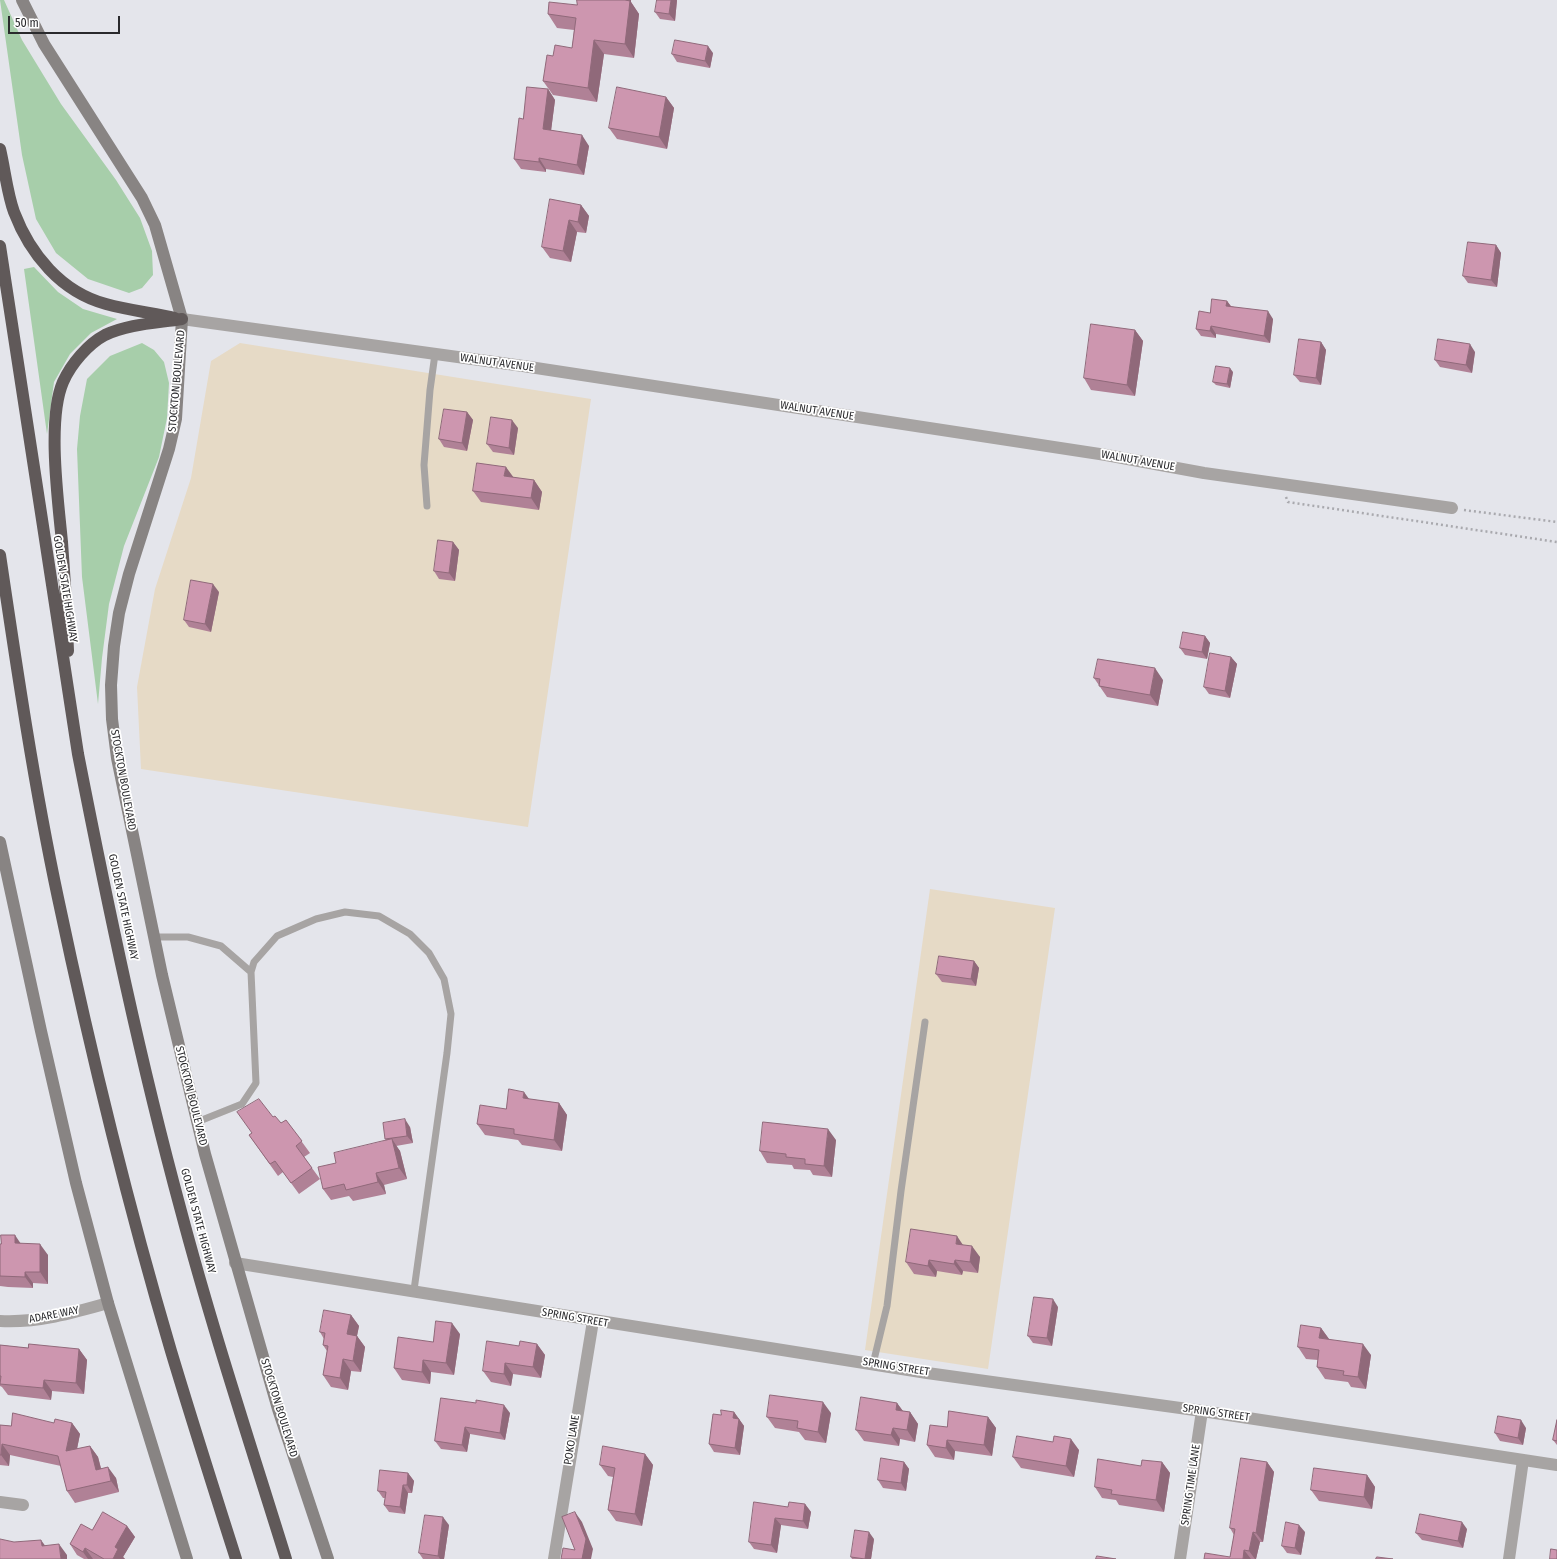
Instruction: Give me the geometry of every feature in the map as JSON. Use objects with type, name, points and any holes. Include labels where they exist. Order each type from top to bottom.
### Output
[{"type":"highway","points":[[0,149],[14,211],[25,237],[38,256],[61,282],[85,296],[106,304],[182,319]]},
{"type":"highway","name":"GOLDEN STATE HIGHWAY","points":[[0,246],[78,754],[103,875],[140,1043],[180,1210],[217,1338],[286,1559]]},
{"type":"highway","points":[[71,710],[65,588],[55,468],[56,413],[63,382],[80,355],[104,336],[133,326],[182,319]]},
{"type":"highway","points":[[0,555],[38,797],[92,1052],[133,1215],[171,1350],[236,1559]]},
{"type":"street","name":"STOCKTON BOULEVARD","points":[[22,0],[44,44],[142,198],[155,225],[182,319],[176,419],[169,449],[129,574],[119,613],[114,646],[111,686],[112,719],[117,758],[154,937],[197,1122],[235,1263],[278,1409],[328,1559]]},
{"type":"street","name":"WALNUT AVENUE","points":[[182,319],[436,354],[1106,455],[1204,473],[1452,508]]},
{"type":"street","points":[[0,842],[46,1054],[76,1183],[108,1303],[187,1559]]},
{"type":"street","name":"SPRING STREET","points":[[235,1263],[414,1290],[593,1321],[873,1364],[1202,1411],[1557,1465]]},
{"type":"street","name":"ADARE WAY","points":[[0,1321],[18,1322],[47,1318],[108,1303]]},
{"type":"street","name":"POKO LANE","points":[[554,1559],[573,1431],[593,1321]]},
{"type":"street","name":"SPRING TIME LANE","points":[[1180,1559],[1202,1411]]},
{"type":"street","points":[[1509,1559],[1523,1460]]},
{"type":"street","points":[[0,1502],[22,1505]]},
{"type":"lane","points":[[427,506],[424,465],[430,390],[436,354]]},
{"type":"lane","points":[[197,1122],[242,1104],[256,1083],[251,972],[254,962],[277,936],[316,919],[345,912],[380,916],[410,934],[429,953],[444,979],[451,1014],[447,1054],[414,1290]]},
{"type":"lane","points":[[154,937],[188,937],[221,946],[251,972]]},
{"type":"lane","points":[[873,1364],[886,1306],[925,1022]]},
{"type":"path","points":[[1282,484],[1288,502],[1557,542]]},
{"type":"path","points":[[1452,508],[1557,522]]},
{"type":"shaded area","points":[[240,343],[591,399],[528,827],[141,769],[137,687],[155,589],[191,478],[211,361]]},
{"type":"shaded area","points":[[930,889],[1055,908],[988,1369],[865,1350]]},
{"type":"green space","points":[[0,0],[4,0],[22,40],[61,104],[116,180],[140,218],[152,251],[153,275],[142,288],[129,293],[88,279],[56,253],[36,219],[22,155]]},
{"type":"green space","points":[[34,267],[58,292],[83,309],[117,319],[91,333],[70,354],[54,382],[47,434],[24,269]]},
{"type":"green space","points":[[142,343],[154,350],[164,362],[169,383],[167,418],[159,457],[124,546],[109,604],[98,704],[82,577],[77,449],[80,416],[87,379],[110,356]]},
{"type":"building","points":[[577,0],[630,1],[625,44],[594,40],[588,88],[543,81],[547,55],[553,56],[555,45],[572,48],[576,18],[548,14],[549,2],[577,5]]},
{"type":"building","points":[[657,0],[671,0],[669,14],[655,12]]},
{"type":"building","points":[[675,40],[708,46],[705,61],[672,54]]},
{"type":"building","points":[[527,87],[548,89],[543,129],[582,135],[577,165],[539,158],[539,162],[514,159],[519,118],[523,119]]},
{"type":"building","points":[[617,87],[666,97],[659,137],[609,128]]},
{"type":"building","points":[[550,199],[581,205],[578,222],[569,220],[563,251],[542,247]]},
{"type":"building","points":[[1468,242],[1496,245],[1491,280],[1463,276]]},
{"type":"building","points":[[1212,299],[1227,301],[1226,306],[1268,311],[1264,336],[1211,326],[1210,331],[1196,329],[1199,311],[1210,313]]},
{"type":"building","points":[[1091,324],[1135,330],[1127,385],[1084,378]]},
{"type":"building","points":[[1299,339],[1321,342],[1316,378],[1294,375]]},
{"type":"building","points":[[1438,339],[1470,344],[1466,365],[1435,360]]},
{"type":"building","points":[[1216,366],[1230,368],[1227,384],[1213,382]]},
{"type":"building","points":[[444,409],[467,412],[462,443],[439,439]]},
{"type":"building","points":[[491,417],[512,420],[509,448],[487,444]]},
{"type":"building","points":[[477,463],[506,467],[504,476],[534,480],[531,498],[473,491]]},
{"type":"building","points":[[438,540],[453,542],[449,573],[434,571]]},
{"type":"building","points":[[191,580],[213,584],[205,624],[184,620]]},
{"type":"building","points":[[1183,632],[1205,636],[1202,652],[1180,648]]},
{"type":"building","points":[[1210,653],[1231,657],[1225,691],[1204,687]]},
{"type":"building","points":[[1098,659],[1155,668],[1150,695],[1099,686],[1100,679],[1094,678]]},
{"type":"building","points":[[939,956],[974,961],[971,979],[936,974]]},
{"type":"building","points":[[509,1089],[524,1092],[523,1098],[559,1103],[554,1140],[514,1134],[514,1129],[477,1124],[480,1105],[506,1109]]},
{"type":"building","points":[[259,1099],[273,1117],[275,1116],[281,1123],[286,1120],[302,1141],[296,1146],[312,1168],[291,1183],[275,1161],[270,1164],[249,1135],[252,1133],[237,1112]]},
{"type":"building","points":[[405,1119],[407,1136],[385,1139],[383,1123]]},
{"type":"building","points":[[763,1122],[828,1129],[824,1166],[805,1164],[805,1159],[786,1157],[786,1154],[760,1151]]},
{"type":"building","points":[[392,1139],[399,1168],[376,1173],[378,1182],[346,1190],[344,1184],[323,1189],[318,1167],[336,1163],[334,1153]]},
{"type":"building","points":[[911,1229],[957,1236],[956,1244],[972,1246],[970,1262],[955,1260],[954,1264],[929,1260],[928,1266],[906,1262]]},
{"type":"building","points":[[1,1235],[15,1235],[15,1243],[40,1244],[40,1272],[25,1272],[25,1277],[0,1276]]},
{"type":"building","points":[[1034,1297],[1053,1299],[1047,1338],[1028,1336]]},
{"type":"building","points":[[324,1310],[351,1315],[347,1334],[357,1336],[353,1361],[343,1359],[340,1378],[323,1375],[328,1346],[323,1345],[325,1333],[320,1332]]},
{"type":"building","points":[[436,1321],[452,1323],[446,1363],[423,1360],[422,1372],[394,1368],[398,1337],[433,1342]]},
{"type":"building","points":[[1301,1325],[1321,1328],[1319,1338],[1363,1344],[1358,1377],[1343,1375],[1344,1371],[1317,1367],[1319,1350],[1298,1347]]},
{"type":"building","points":[[487,1341],[519,1346],[520,1341],[537,1344],[533,1367],[505,1363],[504,1374],[483,1371]]},
{"type":"building","points":[[29,1344],[79,1349],[76,1383],[44,1380],[43,1388],[0,1384],[0,1345],[28,1348]]},
{"type":"building","points":[[770,1395],[823,1402],[818,1432],[797,1428],[798,1421],[767,1417]]},
{"type":"building","points":[[861,1397],[897,1403],[896,1410],[910,1412],[907,1430],[893,1428],[891,1435],[856,1430]]},
{"type":"building","points":[[441,1398],[476,1403],[476,1400],[504,1405],[500,1433],[465,1427],[462,1445],[435,1441]]},
{"type":"building","points":[[721,1410],[734,1412],[733,1418],[739,1419],[735,1448],[709,1444],[713,1414],[721,1415]]},
{"type":"building","points":[[949,1411],[988,1417],[984,1445],[947,1440],[946,1448],[927,1445],[930,1425],[947,1427]]},
{"type":"building","points":[[13,1413],[54,1423],[55,1419],[72,1423],[66,1451],[90,1446],[96,1470],[108,1467],[111,1481],[67,1491],[58,1456],[2,1444],[0,1455],[0,1425],[11,1426]]},
{"type":"building","points":[[1498,1416],[1521,1420],[1518,1438],[1495,1433]]},
{"type":"building","points":[[1557,1420],[1557,1441],[1553,1440]]},
{"type":"building","points":[[1017,1436],[1053,1442],[1054,1436],[1071,1439],[1066,1466],[1013,1457]]},
{"type":"building","points":[[603,1446],[645,1454],[635,1514],[608,1510],[615,1468],[600,1465]]},
{"type":"building","points":[[881,1458],[904,1462],[901,1483],[878,1480]]},
{"type":"building","points":[[1241,1458],[1267,1462],[1256,1533],[1253,1532],[1249,1551],[1244,1550],[1243,1559],[1204,1559],[1205,1553],[1230,1557],[1235,1529],[1230,1528]]},
{"type":"building","points":[[1098,1459],[1141,1466],[1142,1460],[1162,1462],[1156,1500],[1111,1494],[1112,1490],[1095,1487]]},
{"type":"building","points":[[1314,1468],[1367,1475],[1364,1497],[1311,1490]]},
{"type":"building","points":[[380,1470],[408,1473],[407,1485],[403,1485],[400,1507],[384,1505],[386,1492],[378,1491]]},
{"type":"building","points":[[754,1502],[788,1507],[789,1502],[805,1504],[803,1521],[775,1518],[771,1545],[749,1542]]},
{"type":"building","points":[[103,1512],[127,1526],[115,1547],[118,1549],[113,1559],[104,1559],[85,1548],[83,1552],[70,1544],[81,1524],[92,1530]]},
{"type":"building","points":[[575,1512],[586,1539],[582,1559],[561,1559],[563,1548],[575,1550],[562,1517]]},
{"type":"building","points":[[1420,1514],[1462,1522],[1458,1541],[1416,1533]]},
{"type":"building","points":[[425,1515],[443,1517],[438,1556],[419,1553]]},
{"type":"building","points":[[1286,1522],[1299,1525],[1295,1548],[1282,1546]]},
{"type":"building","points":[[855,1530],[869,1532],[865,1559],[851,1557]]},
{"type":"building","points":[[0,1539],[14,1542],[41,1540],[42,1546],[59,1544],[61,1559],[0,1559]]},
{"type":"building","points":[[1551,1549],[1557,1550],[1557,1559],[1550,1559]]},
{"type":"building","points":[[1097,1556],[1116,1559],[1096,1559]]},
{"type":"building","points":[[1377,1557],[1393,1559],[1376,1559]]}]
